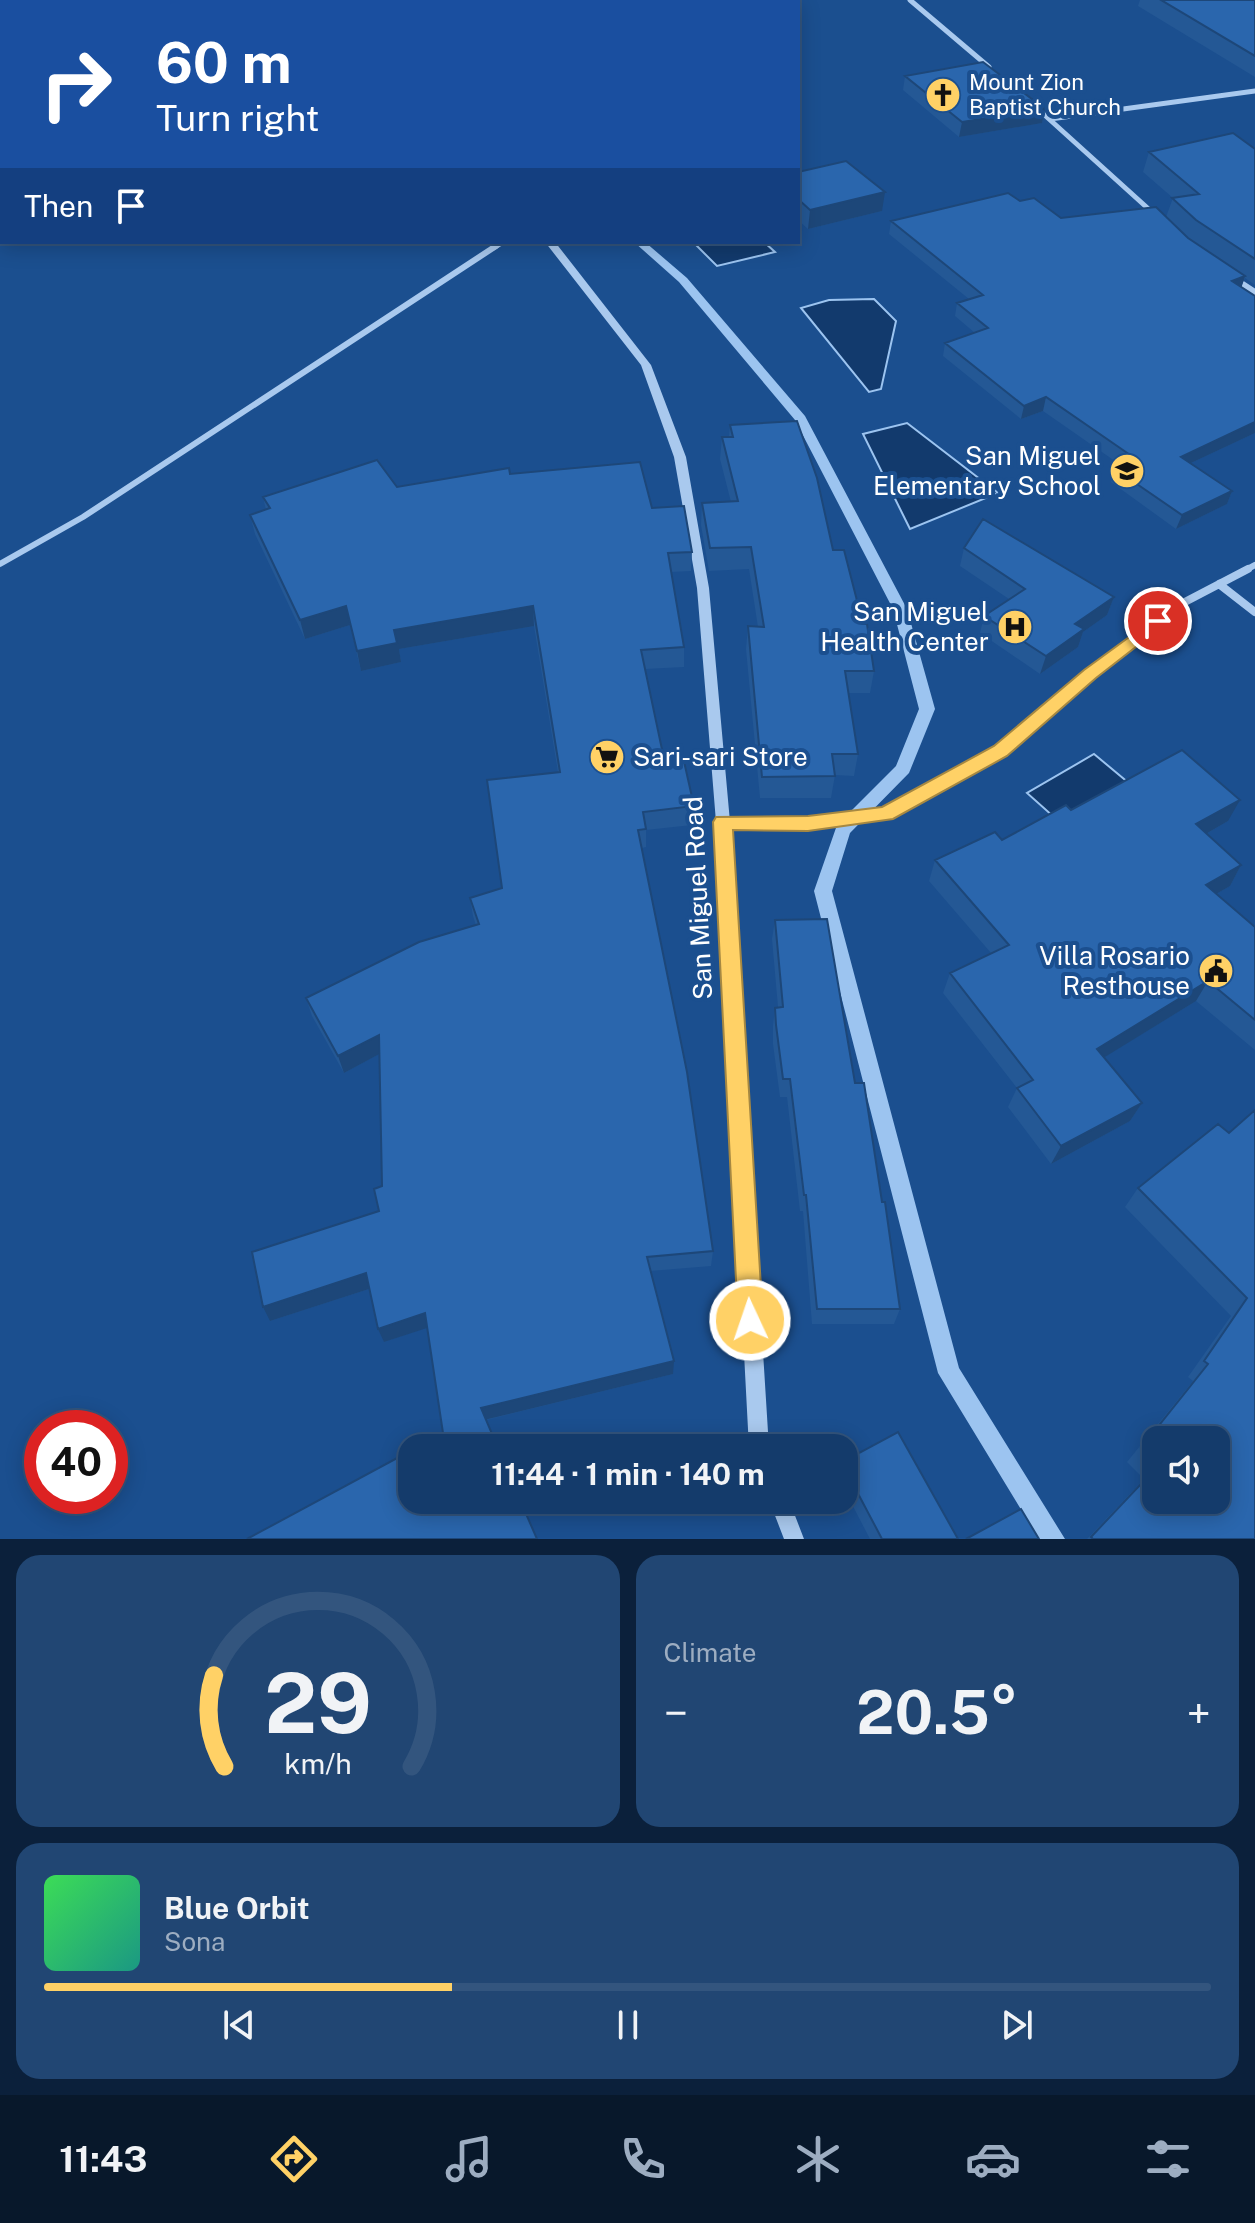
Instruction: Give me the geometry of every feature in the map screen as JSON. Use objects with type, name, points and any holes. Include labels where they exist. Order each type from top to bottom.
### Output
[{"type":"street","points":[[910,0],[991,69]]},
{"type":"street","points":[[1050,119],[1255,91]]},
{"type":"street","points":[[1026,99],[1158,218]]},
{"type":"street","points":[[0,564],[83,517],[500,244]]},
{"type":"street","name":"San Miguel Road","points":[[552,244],[646,365],[680,457],[703,588],[723,822],[758,1434]]},
{"type":"street","points":[[1229,275],[1255,292]]},
{"type":"street","points":[[723,822],[808,823],[886,814],[1000,751],[1090,674],[1181,604],[1255,565]]},
{"type":"street","points":[[1219,584],[1255,612]]},
{"type":"street","points":[[784,1514],[794,1539]]},
{"type":"water","points":[[695,244],[766,244],[775,252],[717,266]]},
{"type":"water","points":[[874,299],[896,321],[881,389],[869,392],[801,308],[829,300]]},
{"type":"water","points":[[907,423],[998,493],[910,529],[863,434]]},
{"type":"water","points":[[1094,754],[1130,784],[1092,851],[1027,793]]},
{"type":"building","points":[[1161,0],[1255,0],[1255,56]]},
{"type":"building","points":[[983,62],[1045,109],[962,122],[905,76]]},
{"type":"building","points":[[1233,133],[1255,149],[1255,259],[1196,220],[1172,198],[1199,194],[1149,152]]},
{"type":"building","points":[[846,161],[885,192],[810,210],[800,201],[800,172]]},
{"type":"building","points":[[1008,193],[1020,201],[1034,198],[1061,218],[1156,207],[1188,238],[1245,276],[1232,281],[1255,296],[1255,422],[1181,457],[1232,491],[1182,515],[1115,469],[1136,459],[1046,397],[1024,406],[945,343],[988,328],[957,303],[983,295],[891,221]]},
{"type":"building","points":[[797,421],[817,478],[833,550],[844,550],[863,624],[867,624],[874,671],[845,671],[858,754],[832,754],[835,776],[762,777],[748,626],[764,627],[751,547],[710,548],[702,503],[738,501],[722,437],[733,437],[730,425]]},
{"type":"building","points":[[377,460],[397,487],[509,468],[510,474],[640,462],[652,508],[684,506],[692,552],[668,553],[684,647],[641,650],[664,759],[683,757],[694,806],[643,812],[646,829],[638,830],[687,1072],[713,1251],[647,1257],[674,1361],[481,1408],[492,1434],[441,1434],[425,1313],[378,1329],[366,1273],[263,1307],[252,1252],[379,1211],[374,1189],[382,1186],[379,1035],[338,1056],[306,998],[419,942],[479,924],[470,898],[502,888],[487,780],[560,772],[533,606],[394,630],[397,643],[357,651],[346,606],[300,620],[250,515],[270,508],[263,497]]},
{"type":"building","points":[[983,519],[1114,597],[1075,624],[1084,629],[1046,656],[984,616],[1025,589],[964,548]]},
{"type":"building","points":[[1182,750],[1240,800],[1196,824],[1241,865],[1206,885],[1255,927],[1255,1020],[1208,981],[1097,1049],[1142,1103],[1061,1146],[1017,1088],[1033,1080],[950,973],[1009,945],[935,860],[995,832],[1002,840],[1066,805],[1071,810]]},
{"type":"building","points":[[827,919],[855,1083],[864,1083],[900,1309],[817,1309],[790,1079],[783,1079],[776,1025],[775,1008],[783,1007],[775,920]]},
{"type":"building","points":[[1255,1110],[1255,1539],[1093,1539],[1091,1537],[1142,1483],[1142,1514],[1230,1514],[1230,1426],[1159,1426],[1208,1364],[1204,1361],[1247,1298],[1138,1188],[1218,1124],[1229,1133]]},
{"type":"building","points":[[898,1432],[958,1539],[882,1539],[858,1494],[858,1453]]},
{"type":"building","points":[[398,1458],[398,1514],[526,1514],[537,1539],[247,1539]]},
{"type":"building","points":[[1021,1509],[1039,1539],[966,1539]]},
{"type":"waterway","points":[[641,244],[683,280],[801,419],[900,609],[927,709],[903,769],[843,830],[823,891],[949,1373],[1053,1539]]},
{"type":"place","name":"Mount Zion Baptist Church","points":[[943,95]]},
{"type":"place","name":"San Miguel Elementary School","points":[[1127,471]]},
{"type":"place","name":"San Miguel Health Center","points":[[1015,627]]},
{"type":"place","name":"Sari-sari Store","points":[[607,757]]},
{"type":"place","name":"Villa Rosario Resthouse","points":[[1216,971]]},
{"type":"route","points":[[750,1320],[723,822],[808,823],[886,814],[1000,751],[1158,621]]}]
